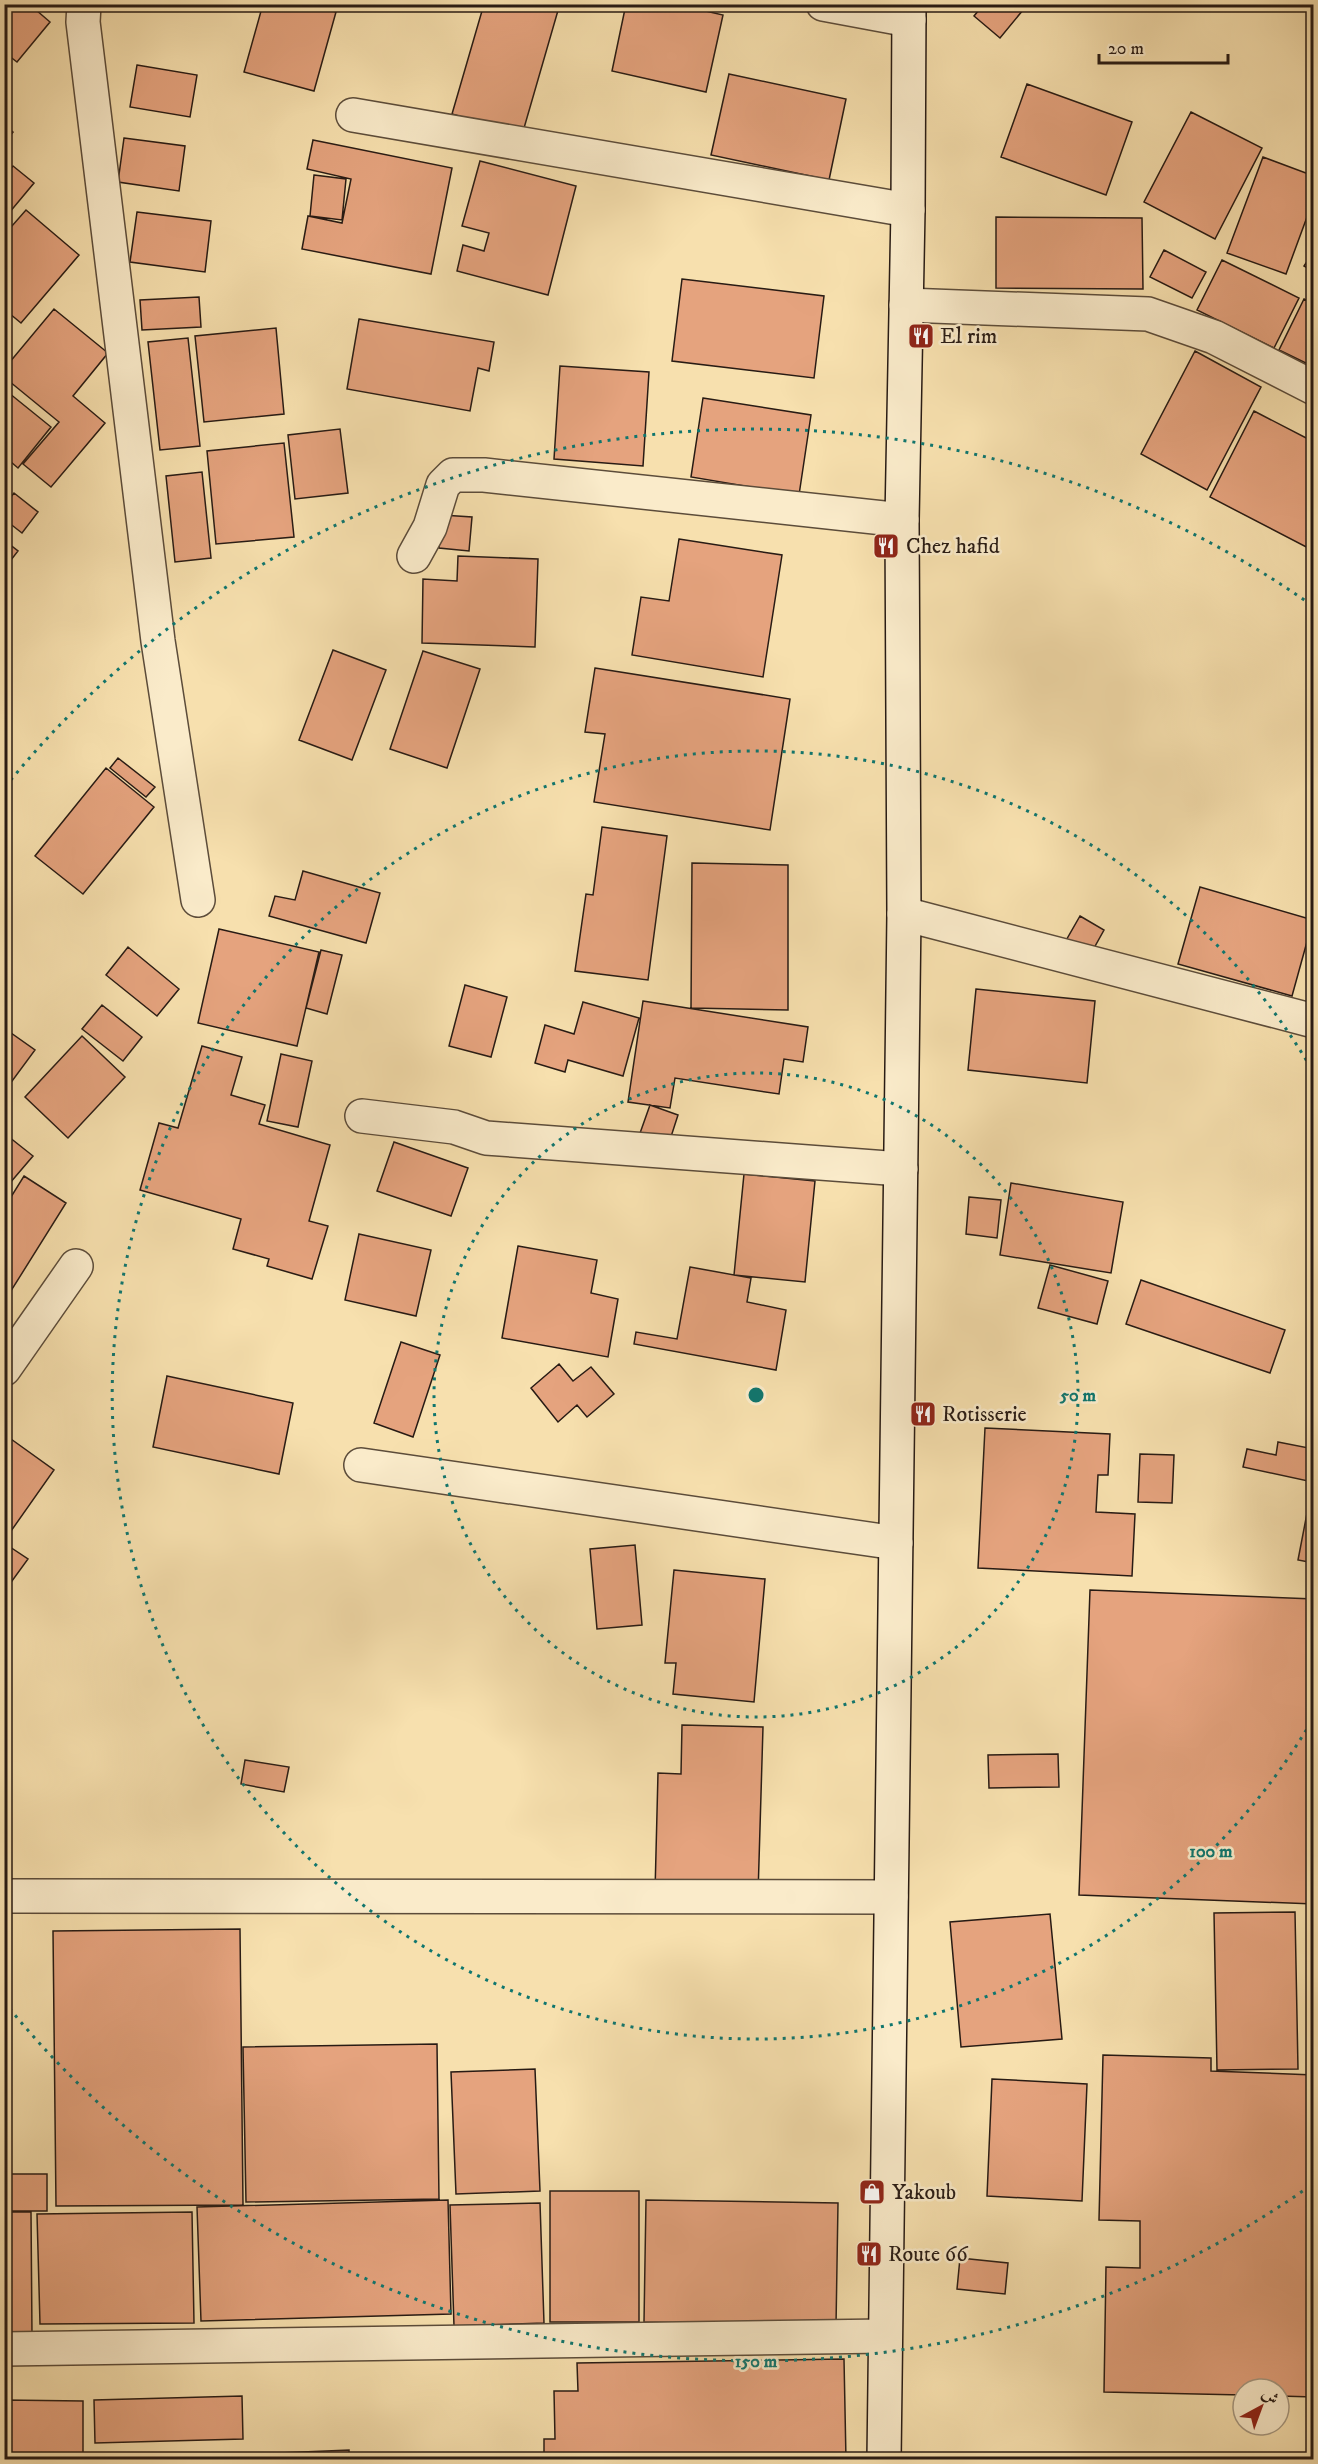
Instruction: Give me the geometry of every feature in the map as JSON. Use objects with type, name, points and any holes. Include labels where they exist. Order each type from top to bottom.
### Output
[{"type":"street","points":[[84,4],[83,22],[158,641],[198,900]]},
{"type":"street","points":[[823,4],[909,12],[902,520],[904,914],[884,2460]]},
{"type":"street","points":[[353,115],[908,210]]},
{"type":"street","points":[[906,305],[1148,314],[1214,337],[1314,388]]},
{"type":"street","points":[[414,556],[430,527],[443,485],[453,475],[484,475],[902,520]]},
{"type":"street","points":[[904,914],[1314,1021]]},
{"type":"street","points":[[362,1116],[454,1127],[486,1138],[901,1169]]},
{"type":"street","points":[[4,1369],[76,1266]]},
{"type":"street","points":[[361,1465],[896,1543]]},
{"type":"street","points":[[4,1896],[891,1898]]},
{"type":"street","points":[[4,2349],[885,2336]]},
{"type":"building","points":[[4,4],[29,4],[50,22],[17,62],[4,52]]},
{"type":"building","points":[[263,4],[309,4],[336,12],[314,91],[244,72]]},
{"type":"building","points":[[484,4],[550,4],[559,7],[522,135],[452,114]]},
{"type":"building","points":[[626,4],[675,4],[723,15],[706,92],[612,71]]},
{"type":"building","points":[[984,4],[1016,4],[1023,10],[1000,38],[974,16]]},
{"type":"building","points":[[137,65],[197,75],[190,117],[130,107]]},
{"type":"building","points":[[729,74],[846,99],[829,180],[711,155]]},
{"type":"building","points":[[1027,84],[1132,122],[1106,195],[1001,157]]},
{"type":"building","points":[[1191,112],[1262,148],[1215,239],[1144,202]]},
{"type":"building","points":[[4,125],[13,132],[4,143]]},
{"type":"building","points":[[124,138],[185,146],[179,191],[118,182]]},
{"type":"building","points":[[313,140],[452,168],[431,274],[302,249],[308,216],[342,223],[351,179],[307,169]]},
{"type":"building","points":[[1263,157],[1314,176],[1314,198],[1286,274],[1227,253]]},
{"type":"building","points":[[480,161],[576,186],[548,295],[457,271],[463,245],[484,251],[489,233],[462,226]]},
{"type":"building","points":[[13,166],[34,183],[4,219],[4,176]]},
{"type":"building","points":[[314,175],[346,179],[342,220],[310,216]]},
{"type":"building","points":[[26,210],[79,255],[21,323],[4,309],[4,235]]},
{"type":"building","points":[[137,212],[211,221],[205,272],[130,262]]},
{"type":"building","points":[[996,217],[1142,218],[1143,289],[996,288]]},
{"type":"building","points":[[1164,250],[1206,272],[1192,298],[1150,277]]},
{"type":"building","points":[[1314,251],[1314,272],[1304,266]]},
{"type":"building","points":[[1222,260],[1299,298],[1274,348],[1197,310]]},
{"type":"building","points":[[682,279],[824,296],[814,378],[672,361]]},
{"type":"building","points":[[199,297],[201,327],[142,330],[140,300]]},
{"type":"building","points":[[1304,299],[1314,304],[1314,367],[1279,350]]},
{"type":"building","points":[[54,309],[108,353],[73,396],[105,423],[51,487],[23,464],[59,422],[4,377],[4,369]]},
{"type":"building","points":[[359,319],[494,342],[489,371],[478,368],[470,411],[347,389]]},
{"type":"building","points":[[276,328],[284,414],[204,422],[195,336]]},
{"type":"building","points":[[188,338],[200,446],[160,450],[148,342]]},
{"type":"building","points":[[1195,351],[1261,387],[1207,490],[1141,454]]},
{"type":"building","points":[[560,366],[649,372],[643,466],[554,459]]},
{"type":"building","points":[[4,389],[51,427],[18,468],[4,456]]},
{"type":"building","points":[[703,398],[811,415],[799,495],[691,477]]},
{"type":"building","points":[[1254,411],[1314,442],[1314,551],[1210,497]]},
{"type":"building","points":[[340,429],[348,493],[295,499],[288,435]]},
{"type":"building","points":[[284,443],[294,537],[216,544],[207,451]]},
{"type":"building","points":[[202,472],[211,558],[175,562],[166,476]]},
{"type":"building","points":[[14,493],[38,512],[22,533],[4,519],[4,506]]},
{"type":"building","points":[[442,515],[472,517],[469,551],[439,548]]},
{"type":"building","points":[[679,539],[782,555],[763,677],[632,655],[641,597],[669,601]]},
{"type":"building","points":[[4,540],[18,551],[4,569]]},
{"type":"building","points":[[458,556],[538,559],[535,647],[422,643],[423,579],[457,581]]},
{"type":"building","points":[[333,650],[386,670],[352,760],[299,740]]},
{"type":"building","points":[[423,651],[480,669],[447,768],[390,749]]},
{"type":"building","points":[[595,668],[790,699],[770,830],[594,802],[605,734],[585,732]]},
{"type":"building","points":[[118,758],[155,787],[146,797],[110,768]]},
{"type":"building","points":[[106,768],[154,807],[83,894],[35,856]]},
{"type":"building","points":[[602,827],[667,836],[648,980],[575,971],[586,894],[593,895]]},
{"type":"building","points":[[692,863],[788,865],[788,1010],[691,1008]]},
{"type":"building","points":[[303,871],[380,893],[366,943],[269,916],[275,896],[295,900]]},
{"type":"building","points":[[1200,887],[1313,920],[1292,996],[1178,964]]},
{"type":"building","points":[[1080,916],[1104,930],[1089,957],[1064,944]]},
{"type":"building","points":[[219,929],[319,952],[297,1046],[198,1023]]},
{"type":"building","points":[[128,947],[179,989],[157,1016],[106,975]]},
{"type":"building","points":[[321,950],[342,955],[327,1014],[306,1008]]},
{"type":"building","points":[[465,985],[507,997],[491,1057],[449,1046]]},
{"type":"building","points":[[976,989],[1095,1001],[1087,1083],[968,1070]]},
{"type":"building","points":[[643,1001],[808,1027],[803,1062],[784,1059],[779,1094],[675,1078],[670,1108],[628,1102]]},
{"type":"building","points":[[583,1002],[639,1018],[623,1076],[568,1060],[565,1072],[535,1063],[545,1025],[574,1034]]},
{"type":"building","points":[[102,1005],[142,1037],[123,1061],[82,1029]]},
{"type":"building","points":[[4,1028],[35,1050],[4,1092]]},
{"type":"building","points":[[82,1036],[125,1077],[68,1138],[25,1097]]},
{"type":"building","points":[[202,1046],[242,1057],[231,1095],[265,1105],[259,1124],[330,1145],[309,1221],[328,1226],[312,1279],[267,1266],[269,1259],[233,1249],[241,1219],[140,1190],[159,1123],[178,1128]]},
{"type":"building","points":[[281,1054],[312,1061],[298,1127],[267,1121]]},
{"type":"building","points":[[650,1105],[678,1115],[668,1146],[639,1136]]},
{"type":"building","points":[[4,1133],[33,1156],[4,1190]]},
{"type":"building","points":[[394,1142],[468,1168],[451,1216],[377,1191]]},
{"type":"building","points":[[744,1174],[815,1181],[805,1282],[734,1275]]},
{"type":"building","points":[[24,1176],[66,1203],[4,1302],[4,1193],[11,1197]]},
{"type":"building","points":[[1011,1183],[1123,1202],[1111,1273],[1000,1255]]},
{"type":"building","points":[[969,1197],[1001,1200],[997,1238],[966,1234]]},
{"type":"building","points":[[359,1234],[431,1250],[416,1316],[345,1300]]},
{"type":"building","points":[[518,1246],[597,1260],[591,1293],[618,1299],[608,1357],[502,1338]]},
{"type":"building","points":[[1050,1265],[1108,1281],[1097,1324],[1038,1308]]},
{"type":"building","points":[[690,1267],[751,1278],[747,1302],[786,1310],[776,1370],[634,1344],[636,1332],[677,1339]]},
{"type":"building","points":[[1141,1280],[1285,1330],[1270,1373],[1126,1324]]},
{"type":"building","points":[[401,1342],[440,1355],[413,1437],[374,1423]]},
{"type":"building","points":[[559,1364],[573,1381],[591,1367],[614,1394],[587,1417],[577,1405],[558,1422],[531,1388]]},
{"type":"building","points":[[167,1376],[293,1403],[279,1474],[153,1447]]},
{"type":"building","points":[[985,1428],[1110,1434],[1108,1475],[1098,1475],[1096,1512],[1135,1514],[1132,1576],[978,1568]]},
{"type":"building","points":[[4,1434],[54,1470],[4,1541]]},
{"type":"building","points":[[1278,1442],[1314,1449],[1314,1563],[1298,1560],[1313,1482],[1243,1467],[1247,1449],[1276,1455]]},
{"type":"building","points":[[1140,1454],[1174,1455],[1172,1503],[1138,1502]]},
{"type":"building","points":[[4,1543],[28,1559],[4,1592]]},
{"type":"building","points":[[635,1545],[642,1625],[597,1629],[590,1549]]},
{"type":"building","points":[[674,1570],[765,1579],[754,1702],[673,1694],[676,1663],[665,1663]]},
{"type":"building","points":[[1090,1590],[1314,1599],[1314,1904],[1079,1895]]},
{"type":"building","points":[[682,1725],[763,1727],[758,1895],[655,1892],[658,1773],[681,1774]]},
{"type":"building","points":[[1058,1754],[1059,1787],[989,1788],[988,1755]]},
{"type":"building","points":[[245,1760],[289,1767],[284,1792],[241,1784]]},
{"type":"building","points":[[1295,1912],[1298,2069],[1217,2070],[1214,1913]]},
{"type":"building","points":[[1050,1914],[1062,2039],[961,2047],[950,1922]]},
{"type":"building","points":[[240,1929],[243,2205],[56,2206],[53,1931]]},
{"type":"building","points":[[437,2044],[439,2199],[246,2202],[243,2047]]},
{"type":"building","points":[[1103,2055],[1211,2058],[1211,2071],[1314,2075],[1314,2397],[1291,2396],[1291,2377],[1231,2377],[1231,2395],[1104,2392],[1106,2267],[1140,2268],[1140,2221],[1099,2220]]},
{"type":"building","points":[[535,2069],[540,2191],[456,2194],[451,2072]]},
{"type":"building","points":[[992,2079],[1087,2084],[1082,2201],[987,2196]]},
{"type":"building","points":[[4,2174],[47,2174],[47,2211],[4,2211]]},
{"type":"building","points":[[550,2191],[639,2191],[639,2322],[550,2322]]},
{"type":"building","points":[[448,2200],[451,2314],[201,2321],[197,2207]]},
{"type":"building","points":[[646,2200],[838,2203],[836,2326],[644,2322]]},
{"type":"building","points":[[540,2203],[544,2323],[454,2326],[450,2205]]},
{"type":"building","points":[[4,2212],[31,2212],[32,2335],[4,2335]]},
{"type":"building","points":[[192,2212],[194,2323],[40,2324],[37,2214]]},
{"type":"building","points":[[960,2258],[1008,2263],[1005,2294],[957,2289]]},
{"type":"building","points":[[844,2359],[846,2460],[544,2460],[544,2439],[555,2439],[554,2391],[578,2391],[577,2363]]},
{"type":"building","points":[[242,2396],[243,2439],[95,2443],[94,2400]]},
{"type":"building","points":[[4,2400],[83,2401],[83,2460],[4,2460]]},
{"type":"building","points":[[349,2450],[349,2460],[255,2460],[255,2454]]},
{"type":"place","name":"El rim","points":[[921,336]]},
{"type":"place","name":"Chez hafid","points":[[886,546]]},
{"type":"place","name":"Rotisserie","points":[[923,1414]]},
{"type":"place","name":"Yakoub","points":[[872,2192]]},
{"type":"place","name":"Route 66","points":[[869,2254]]}]
